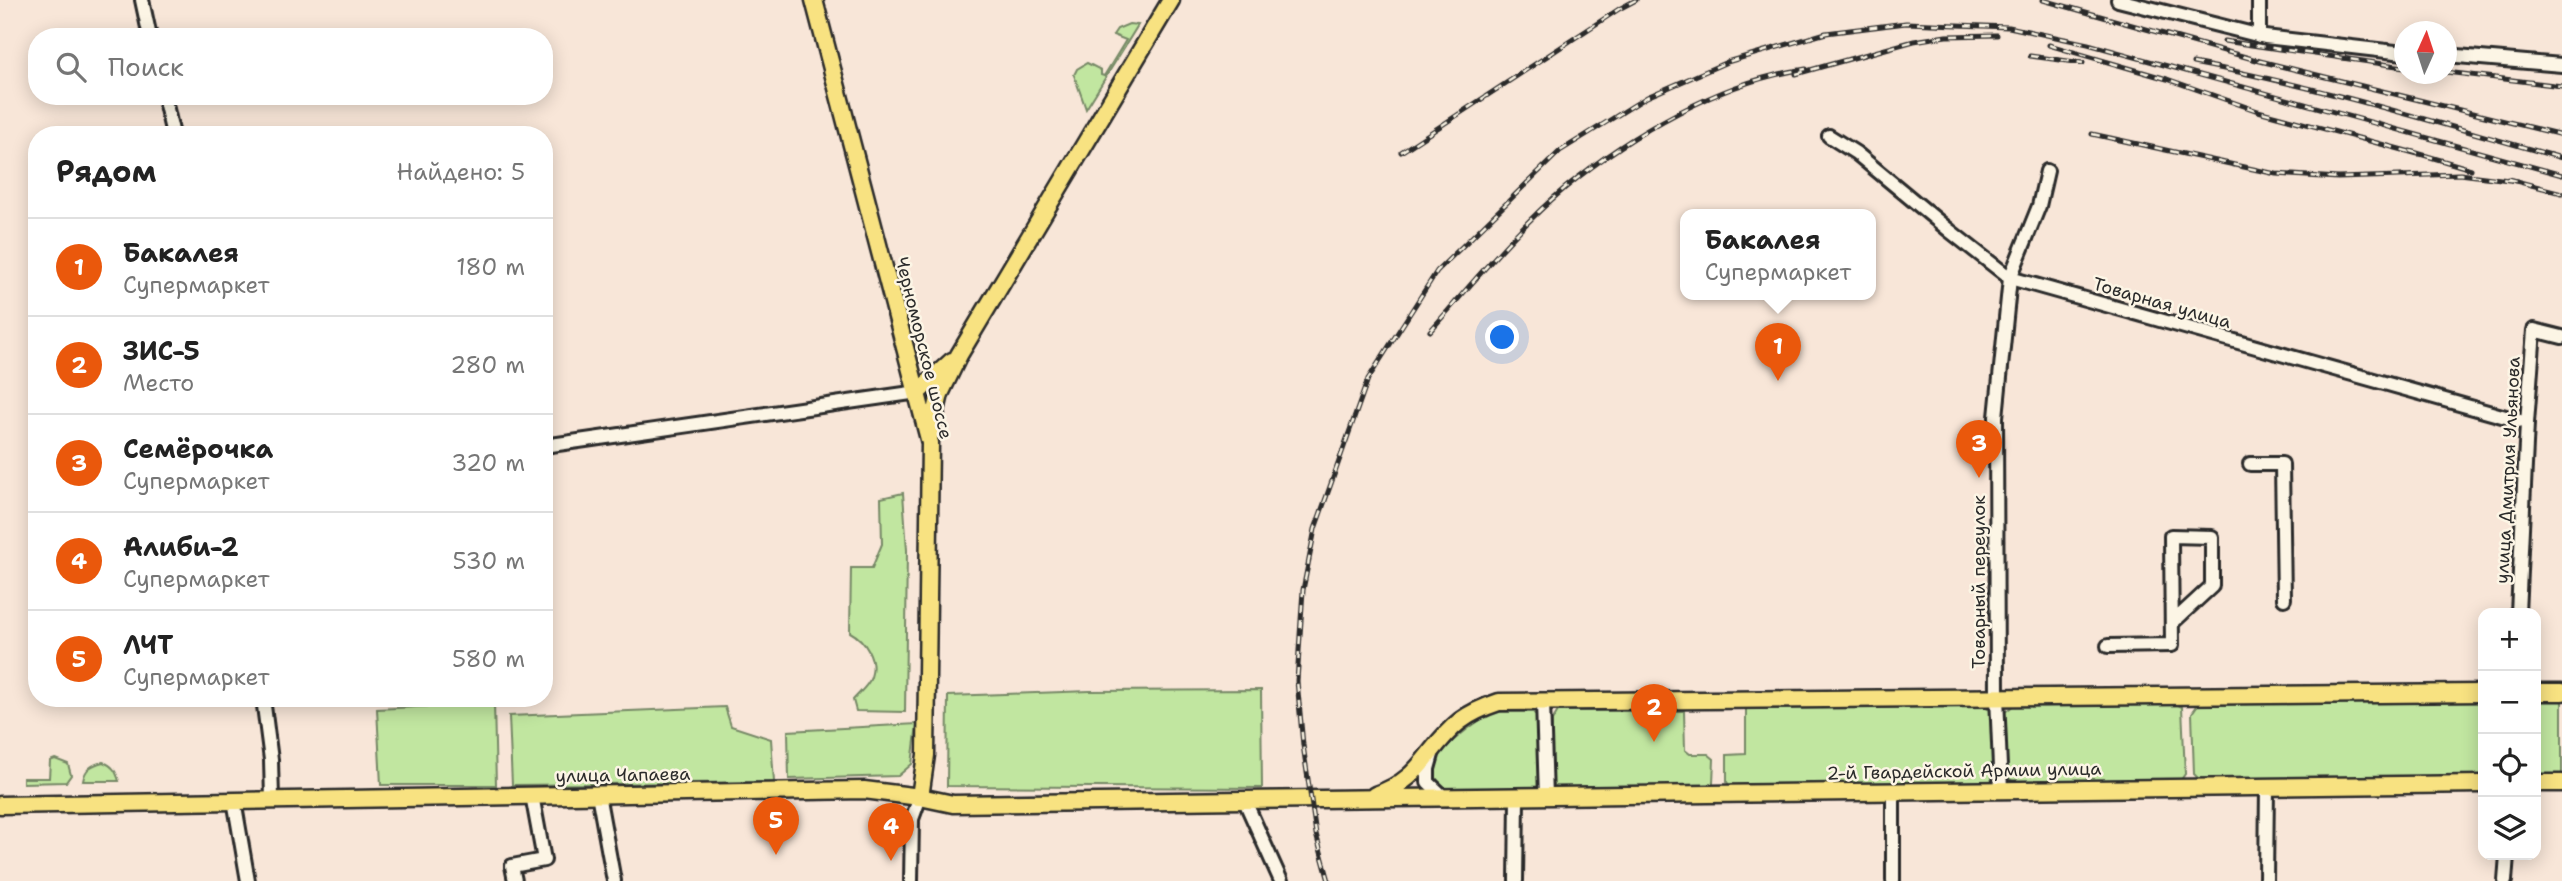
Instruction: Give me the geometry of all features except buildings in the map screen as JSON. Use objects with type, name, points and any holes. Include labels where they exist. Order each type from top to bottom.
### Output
[{"type":"main road","name":"Черноморское шоссе","points":[[814,0],[930,443],[926,755],[920,797]]},
{"type":"main road","points":[[930,443],[940,394],[959,355],[1171,0]]},
{"type":"main road","points":[[918,393],[959,355]]},
{"type":"main road","points":[[2541,692],[2562,692]]},
{"type":"main road","points":[[1360,800],[1393,789],[1412,776],[1457,723],[1477,709],[1499,702],[2478,693]]},
{"type":"main road","points":[[926,755],[930,779],[941,795],[1000,804]]},
{"type":"main road","points":[[2541,783],[2562,783]]},
{"type":"main road","name":"2-й Гвардейской Армии улица","points":[[1360,800],[2478,784]]},
{"type":"main road","name":"улица Чапаева","points":[[0,805],[864,790],[953,804],[1360,800]]},
{"type":"street","points":[[142,0],[148,28]]},
{"type":"street","points":[[2118,0],[2259,36],[2394,52]]},
{"type":"street","points":[[2259,0],[2259,36]]},
{"type":"street","points":[[2457,56],[2562,65]]},
{"type":"street","points":[[166,105],[171,126]]},
{"type":"street","name":"Товарная улица","points":[[1829,136],[1856,153],[2010,278],[2527,423]]},
{"type":"street","name":"Товарный переулок","points":[[2001,790],[1997,697],[1996,417],[2010,278],[2039,206],[2047,171]]},
{"type":"street","name":"улица Дмитрия Ульянова","points":[[2518,608],[2534,330],[2562,337]]},
{"type":"street","points":[[553,445],[802,407],[918,393]]},
{"type":"street","points":[[2250,464],[2282,464],[2284,599]]},
{"type":"street","points":[[2108,646],[2172,645],[2171,536],[2212,537],[2212,586],[2172,624]]},
{"type":"street","points":[[1543,702],[1546,797]]},
{"type":"street","points":[[265,707],[272,799]]},
{"type":"street","points":[[1433,751],[1428,782],[1446,799]]},
{"type":"street","points":[[2266,881],[2267,786]]},
{"type":"street","points":[[1893,881],[1894,792]]},
{"type":"street","points":[[598,794],[614,881]]},
{"type":"street","points":[[515,881],[512,866],[544,860],[533,795]]},
{"type":"street","points":[[911,881],[912,819],[920,797]]},
{"type":"street","points":[[1516,881],[1517,798]]},
{"type":"street","points":[[234,800],[248,881]]},
{"type":"street","points":[[1245,801],[1281,881]]},
{"type":"street","points":[[2505,881],[2507,860]]},
{"type":"green space","points":[[1129,24],[1138,25],[1086,109],[1074,75],[1077,69],[1087,63],[1101,70],[1101,75],[1104,76],[1126,40],[1113,35],[1117,29]]},
{"type":"green space","points":[[903,493],[907,550],[905,712],[856,711],[853,700],[870,680],[872,664],[865,645],[850,632],[851,568],[872,568],[882,544],[881,498]]},
{"type":"green space","points":[[1261,690],[1262,788],[947,786],[948,696],[1090,691]]},
{"type":"green space","points":[[2478,700],[2478,777],[2200,780],[2194,774],[2192,713],[2199,703]]},
{"type":"green space","points":[[2541,700],[2562,700],[2562,774],[2541,774]]},
{"type":"green space","points":[[2174,703],[2182,707],[2185,774],[2180,781],[2014,782],[2007,777],[2005,712],[2013,706]]},
{"type":"green space","points":[[1985,706],[1994,713],[1994,778],[1988,783],[1731,788],[1727,782],[1727,755],[1746,754],[1746,709]]},
{"type":"green space","points":[[494,707],[496,785],[381,785],[377,709]]},
{"type":"green space","points":[[725,707],[731,726],[771,739],[774,782],[512,785],[509,716]]},
{"type":"green space","points":[[1558,711],[1684,711],[1685,750],[1690,754],[1708,754],[1714,759],[1713,783],[1706,788],[1559,789],[1552,783],[1552,721]]},
{"type":"green space","points":[[1495,712],[1533,712],[1541,722],[1542,784],[1534,791],[1449,791],[1435,775],[1435,762],[1459,736]]},
{"type":"green space","points":[[917,724],[912,764],[898,776],[789,779],[788,731]]},
{"type":"green space","points":[[55,759],[68,764],[71,775],[66,782],[23,783],[23,778],[49,778],[50,761]]},
{"type":"green space","points":[[103,762],[114,769],[119,781],[83,781],[89,768]]},
{"type":"railway","points":[[1401,152],[1636,0]]},
{"type":"railway","points":[[2043,0],[2260,61],[2562,135]]},
{"type":"railway","points":[[1329,881],[1316,834],[1297,681],[1303,590],[1315,529],[1368,379],[1437,271],[1560,151],[1647,97],[1727,62],[1826,33],[1906,23],[2009,27],[2088,44],[2562,175]]},
{"type":"railway","points":[[1796,74],[1914,41],[1946,36],[1997,35]]},
{"type":"railway","points":[[2224,41],[2394,66]]},
{"type":"railway","points":[[2049,45],[2167,79],[2258,111],[2418,154]]},
{"type":"railway","points":[[2030,56],[2083,63]]},
{"type":"railway","points":[[2193,63],[2333,94],[2562,158]]},
{"type":"railway","points":[[1430,331],[1529,221],[1590,168],[1647,130],[1710,98],[1774,75],[1806,69]]},
{"type":"railway","points":[[2457,73],[2562,86]]},
{"type":"railway","points":[[2092,134],[2276,174],[2338,178],[2460,174],[2517,181]]},
{"type":"railway","points":[[2410,151],[2471,169]]},
{"type":"railway","points":[[2508,179],[2562,193]]},
{"type":"place","name":"Бакалея","points":[[1778,381]]},
{"type":"place","name":"Семёрочка","points":[[1979,478]]},
{"type":"place","name":"ЗИС-5","points":[[1654,742]]},
{"type":"place","name":"ЛЧТ","points":[[776,855]]},
{"type":"place","name":"Алиби-2","points":[[891,861]]}]
